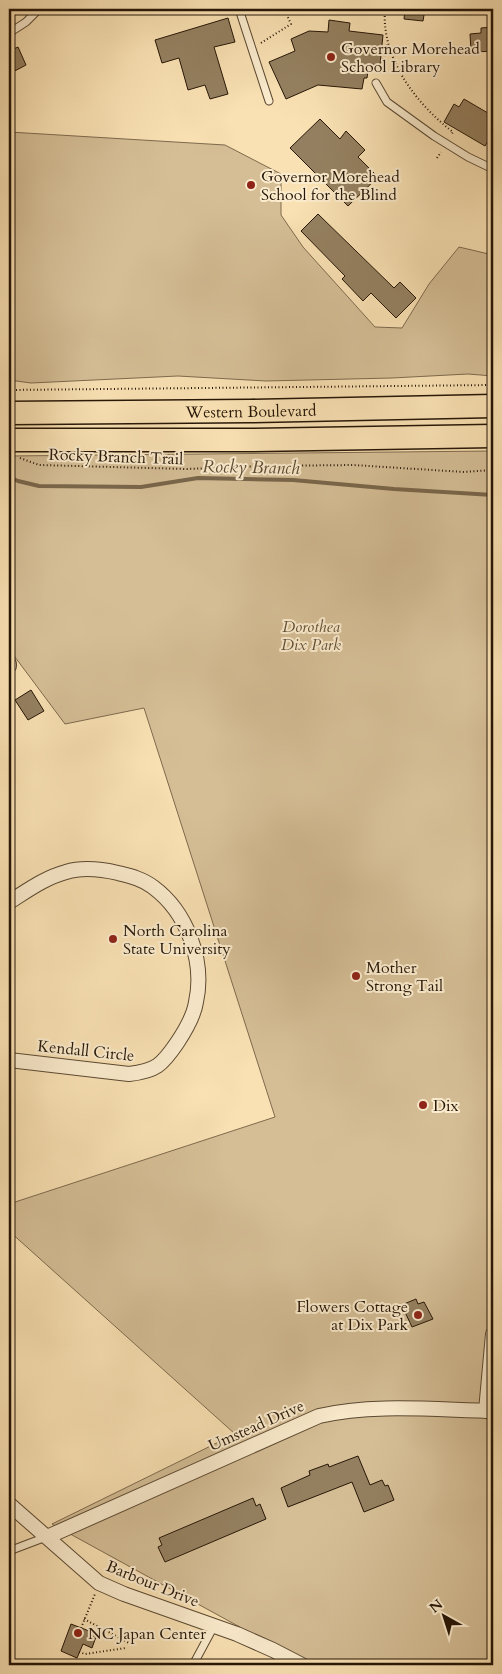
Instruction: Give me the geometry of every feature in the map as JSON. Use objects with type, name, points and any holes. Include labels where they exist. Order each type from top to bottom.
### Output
[{"type":"main road","name":"Western Boulevard","points":[[9,413],[493,406]]},
{"type":"main road","name":"Western Boulevard","points":[[12,448],[253,440],[493,436]]},
{"type":"street","name":"Kendall Circle","points":[[9,902],[31,887],[74,870],[112,872],[140,880],[152,886],[163,895],[183,922],[192,940],[198,972],[196,1002],[183,1034],[171,1053],[157,1067],[147,1072],[129,1074],[9,1060]]},
{"type":"street","points":[[490,1411],[493,1334]]},
{"type":"street","name":"Umstead Drive","points":[[47,1537],[319,1416],[348,1410],[368,1409],[490,1411]]},
{"type":"street","name":"Barbour Drive","points":[[9,1504],[99,1583],[147,1608],[237,1634],[302,1665]]},
{"type":"lane","points":[[9,33],[26,22],[38,9]]},
{"type":"lane","points":[[239,9],[269,101]]},
{"type":"lane","points":[[376,84],[388,102],[446,144],[493,169]]},
{"type":"lane","points":[[9,1551],[47,1537]]},
{"type":"lane","points":[[193,1665],[214,1626]]},
{"type":"path","points":[[259,44],[291,24],[284,9]]},
{"type":"path","points":[[380,74],[387,44],[385,9]]},
{"type":"path","points":[[387,44],[408,86],[428,110],[454,132],[437,158]]},
{"type":"path","points":[[9,390],[493,385]]},
{"type":"path","name":"Rocky Branch Trail","points":[[12,448],[39,465],[169,469],[354,466],[464,472],[493,470]]},
{"type":"path","points":[[81,1628],[99,1583]]},
{"type":"path","points":[[84,1619],[129,1643]]},
{"type":"path","points":[[79,1652],[85,1654],[126,1648]]},
{"type":"green space","points":[[9,132],[225,145],[281,174],[281,215],[303,247],[375,327],[402,328],[429,284],[459,247],[493,255],[493,376],[468,374],[266,381],[178,376],[31,383],[9,380]]},
{"type":"green space","name":"Dorothea Dix Park","points":[[493,451],[493,1665],[309,1665],[52,1524],[235,1434],[9,1231],[9,1204],[275,1117],[144,708],[65,724],[9,649],[9,456]]},
{"type":"building","points":[[405,9],[425,9],[423,21],[404,19]]},
{"type":"building","points":[[228,18],[235,42],[214,47],[228,94],[210,99],[205,85],[188,90],[179,58],[162,63],[155,40]]},
{"type":"building","name":"Governor Morehead School Library","points":[[329,20],[350,23],[349,31],[383,35],[380,65],[369,64],[367,78],[364,78],[362,89],[318,85],[286,99],[269,62],[295,51],[291,39],[309,31],[328,32]]},
{"type":"building","points":[[493,27],[493,51],[471,51],[470,34],[481,33],[481,28]]},
{"type":"building","points":[[18,47],[26,65],[9,74],[9,51]]},
{"type":"building","points":[[464,99],[493,116],[493,133],[485,146],[444,122],[454,104],[459,107]]},
{"type":"building","points":[[320,119],[340,139],[346,131],[365,150],[358,157],[378,177],[348,206],[290,148]]},
{"type":"building","points":[[318,214],[394,288],[400,282],[416,298],[396,318],[371,293],[363,301],[342,279],[345,276],[301,231]]},
{"type":"building","points":[[31,690],[44,711],[28,720],[15,700]]},
{"type":"building","name":"Flowers Cottage at Dix Park","points":[[416,1299],[418,1304],[424,1302],[433,1319],[412,1327],[404,1310],[406,1310],[404,1304]]},
{"type":"building","points":[[358,1456],[370,1485],[382,1480],[385,1486],[388,1485],[394,1500],[364,1512],[352,1482],[288,1507],[281,1488],[310,1475],[309,1471],[328,1464],[329,1467]]},
{"type":"building","points":[[253,1498],[256,1506],[260,1504],[266,1519],[165,1562],[158,1547],[162,1545],[159,1538]]},
{"type":"building","points":[[71,1624],[97,1634],[92,1648],[83,1644],[77,1658],[61,1651]]},
{"type":"waterway","name":"Rocky Branch","points":[[9,477],[39,486],[141,487],[198,478],[293,480],[493,495]]},
{"type":"place","name":"Governor Morehead School Library","points":[[331,57]]},
{"type":"place","name":"Governor Morehead School for the Blind","points":[[251,185]]},
{"type":"place","name":"North Carolina State University","points":[[113,939]]},
{"type":"place","name":"Mother Strong Tail","points":[[356,976]]},
{"type":"place","name":"Dix","points":[[423,1105]]},
{"type":"place","name":"Flowers Cottage at Dix Park","points":[[418,1315]]},
{"type":"place","name":"NC Japan Center","points":[[78,1633]]}]
